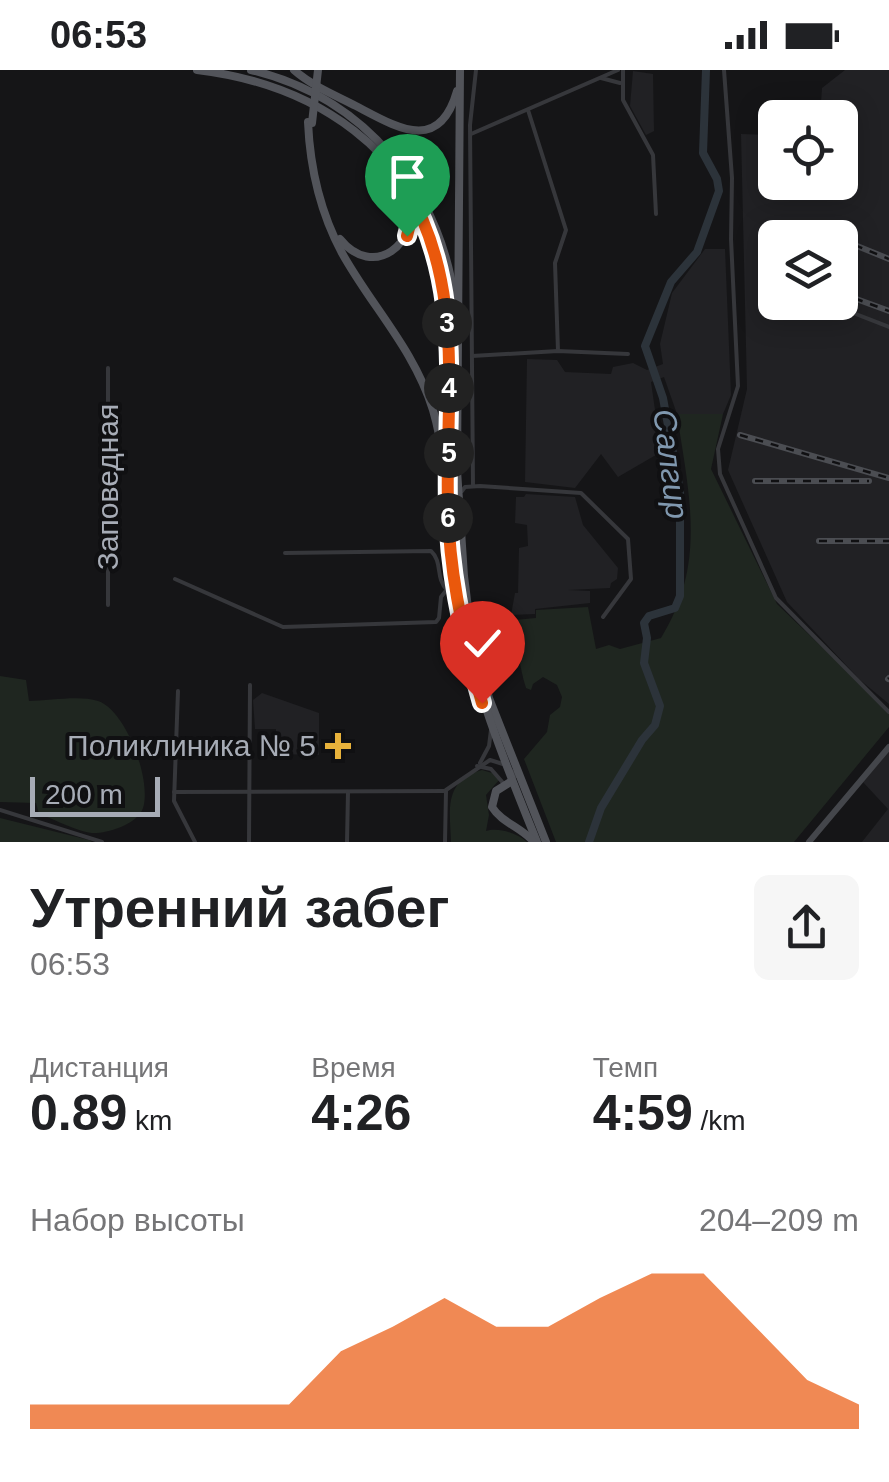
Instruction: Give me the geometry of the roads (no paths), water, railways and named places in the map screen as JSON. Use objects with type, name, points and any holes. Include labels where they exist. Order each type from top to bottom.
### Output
[{"type":"main road","points":[[197,70],[272,84],[316,104],[374,147],[406,187],[430,234],[446,296],[448,510]]},
{"type":"main road","points":[[252,70],[318,94],[392,154],[438,230],[449,265],[458,322]]},
{"type":"main road","points":[[294,70],[395,126],[418,132],[433,128],[446,117],[460,75]]},
{"type":"main road","points":[[316,70],[310,122],[314,176],[331,230],[344,255],[398,335],[424,384],[439,441],[474,677],[506,766],[508,783],[536,842]]},
{"type":"main road","points":[[460,75],[459,578],[489,698],[546,842]]},
{"type":"main road","points":[[310,122],[322,193],[339,237],[352,251],[377,256],[390,252],[404,240],[412,216],[406,187]]},
{"type":"main road","points":[[508,783],[522,790],[538,820]]},
{"type":"main road","points":[[508,783],[493,796],[494,811],[536,842]]},
{"type":"street","points":[[471,486],[470,134],[476,70]]},
{"type":"street","points":[[470,134],[620,70],[622,100],[653,155],[656,214]]},
{"type":"street","points":[[724,70],[732,178],[738,386],[718,449],[720,474],[776,598],[889,712]]},
{"type":"street","points":[[589,74],[591,82]]},
{"type":"street","points":[[601,78],[620,83]]},
{"type":"street","points":[[528,110],[566,230],[554,263],[558,351]]},
{"type":"street","points":[[858,315],[889,327]]},
{"type":"street","points":[[472,356],[558,351],[628,354]]},
{"type":"street","name":"Заповедная","points":[[108,368],[108,606]]},
{"type":"street","points":[[457,470],[471,486]]},
{"type":"street","points":[[175,579],[284,627],[436,622],[442,597],[459,578],[462,491],[471,486],[581,493],[628,539],[631,579],[603,617]]},
{"type":"street","points":[[285,553],[431,551],[438,560],[440,582],[447,590]]},
{"type":"street","points":[[249,842],[250,685]]},
{"type":"street","points":[[178,690],[174,801],[195,842]]},
{"type":"street","points":[[477,766],[489,746],[491,726]]},
{"type":"street","points":[[810,842],[889,747]]},
{"type":"street","points":[[174,792],[446,791],[490,760],[506,766],[522,790]]},
{"type":"street","points":[[477,766],[496,772],[508,783]]},
{"type":"street","points":[[347,842],[348,791]]},
{"type":"street","points":[[446,791],[446,842]]},
{"type":"street","points":[[0,810],[102,842]]},
{"type":"waterway","name":"Салгир","points":[[589,842],[601,808],[655,725],[660,706],[644,663],[644,623],[649,616],[675,608],[680,596],[680,491],[663,398],[645,346],[671,282],[697,252],[719,191],[703,153],[706,70]]},
{"type":"railway","points":[[858,246],[889,259]]},
{"type":"railway","points":[[858,300],[889,311]]},
{"type":"railway","points":[[740,435],[889,478]]},
{"type":"railway","points":[[755,481],[869,481]]},
{"type":"railway","points":[[819,541],[889,541]]},
{"type":"place","name":"Поликлиника № 5","points":[[338,746]]}]
